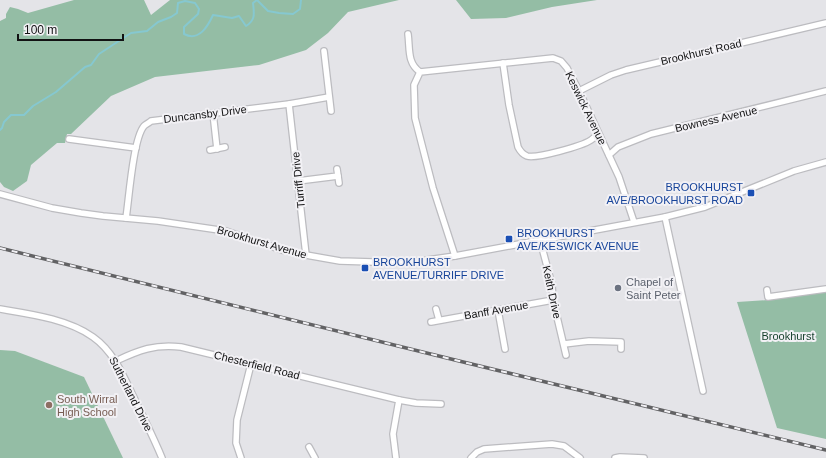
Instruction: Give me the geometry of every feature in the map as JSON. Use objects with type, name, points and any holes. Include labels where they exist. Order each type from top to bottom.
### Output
[{"type":"street","name":"Brookhurst Road","points":[[579,91],[611,75],[626,70],[826,23]]},
{"type":"street","points":[[408,34],[410,59],[414,68],[420,72],[414,85],[415,118],[433,188],[455,256]]},
{"type":"street","points":[[324,51],[331,111]]},
{"type":"street","name":"Keswick Avenue","points":[[420,72],[553,58],[561,61],[567,68],[579,91],[619,177],[634,222]]},
{"type":"street","points":[[503,63],[509,105],[518,147],[521,153],[526,156],[534,157],[566,149],[590,140],[598,134]]},
{"type":"street","name":"Bowness Avenue","points":[[609,155],[618,147],[652,134],[826,91]]},
{"type":"street","name":"Duncansby Drive","points":[[126,218],[136,148],[141,130],[151,121],[289,104],[329,97]]},
{"type":"street","name":"Turriff Drive","points":[[289,104],[306,256]]},
{"type":"street","points":[[213,113],[217,149]]},
{"type":"street","points":[[69,139],[136,148]]},
{"type":"street","points":[[210,150],[225,147]]},
{"type":"street","name":"Brookhurst Avenue","points":[[0,194],[52,208],[81,213],[178,223],[226,231],[282,250],[306,256],[340,261],[406,263],[455,256],[665,217],[705,207],[794,171],[826,162]]},
{"type":"street","points":[[337,168],[339,183]]},
{"type":"street","points":[[298,181],[338,176]]},
{"type":"street","points":[[665,217],[703,391]]},
{"type":"street","name":"Keith Drive","points":[[540,240],[552,285],[553,300],[566,355]]},
{"type":"street","points":[[767,290],[768,298],[826,289]]},
{"type":"street","name":"Banff Avenue","points":[[431,322],[553,300]]},
{"type":"street","name":"Sutherland Drive","points":[[0,309],[45,318],[77,328],[93,337],[116,361],[162,458]]},
{"type":"street","points":[[436,309],[439,320]]},
{"type":"street","points":[[498,310],[505,349]]},
{"type":"street","points":[[564,344],[589,341],[621,342],[621,349]]},
{"type":"street","name":"Chesterfield Road","points":[[116,361],[138,351],[167,346],[181,347],[399,400],[416,403],[441,404]]},
{"type":"street","points":[[241,458],[236,443],[237,420],[251,364]]},
{"type":"street","points":[[396,458],[394,434],[399,400]]},
{"type":"street","points":[[471,458],[477,452],[484,449],[552,444],[564,446],[580,458]]},
{"type":"street","points":[[309,447],[315,458]]},
{"type":"street","points":[[615,458],[644,458]]},
{"type":"green space","points":[[74,0],[144,0],[151,15],[170,0],[399,0],[348,12],[328,33],[306,50],[259,65],[155,77],[111,96],[71,134],[67,134],[65,143],[57,143],[31,165],[27,181],[13,191],[4,187],[0,182],[0,21],[6,18],[6,14],[10,7],[28,13]]},
{"type":"green space","points":[[456,0],[597,0],[552,7],[506,18],[471,19]]},
{"type":"green space","name":"Brookhurst","points":[[826,292],[826,439],[777,428],[737,302],[768,300]]},
{"type":"green space","name":"South Wirral High School","points":[[0,350],[15,351],[84,377],[123,458],[0,458]]},
{"type":"waterway","points":[[0,130],[4,122],[11,115],[24,115],[33,106],[56,92],[85,67],[91,65],[99,54],[131,33],[147,31],[158,22],[177,13],[178,3],[185,1],[195,3],[199,9],[198,14],[184,27],[184,34],[194,36],[206,28],[213,15],[232,18],[239,16],[246,26],[253,19],[253,3],[257,0],[268,11],[293,14],[300,9],[301,0]]},
{"type":"railway","points":[[0,248],[826,450]]},
{"type":"place","name":"BROOKHURST AVE/BROOKHURST ROAD","points":[[751,193]]},
{"type":"place","name":"BROOKHURST AVE/KESWICK AVENUE","points":[[509,239]]},
{"type":"place","name":"BROOKHURST AVENUE/TURRIFF DRIVE","points":[[365,268]]},
{"type":"place","name":"Chapel of Saint Peter","points":[[618,288]]},
{"type":"place","name":"South Wirral High School","points":[[49,405]]}]
